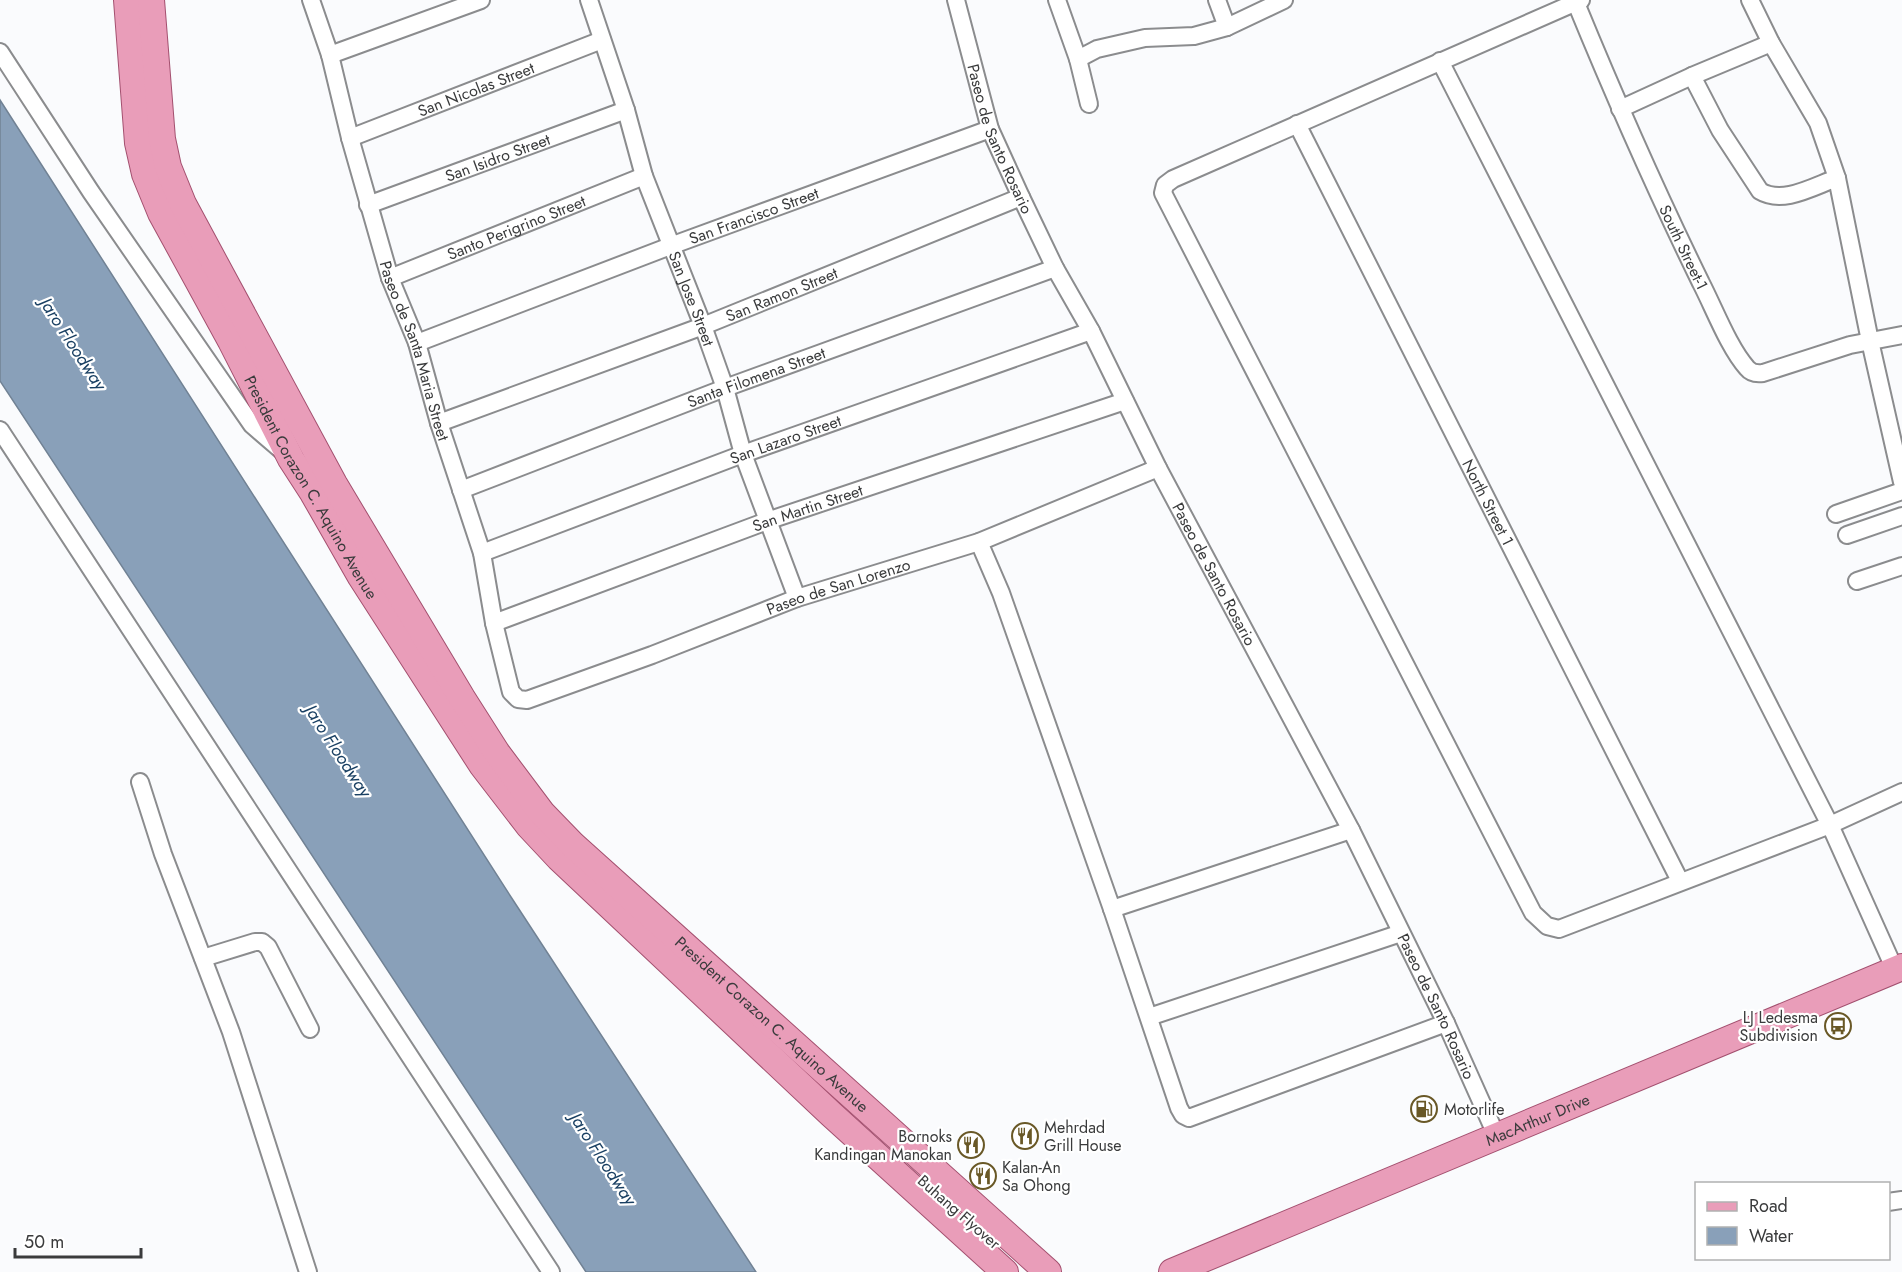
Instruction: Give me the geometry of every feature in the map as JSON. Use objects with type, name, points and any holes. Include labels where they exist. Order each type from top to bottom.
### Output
[{"type":"main road","name":"President Corazon C. Aquino Avenue","points":[[127,0],[138,143],[145,174],[161,213],[209,279],[242,336],[324,488],[361,577],[482,765],[542,840],[624,905],[1043,1271]]},
{"type":"main road","name":"President Corazon C. Aquino Avenue","points":[[151,0],[162,139],[168,167],[209,279]]},
{"type":"main road","name":"President Corazon C. Aquino Avenue","points":[[242,336],[291,459],[324,488]]},
{"type":"main road","name":"President Corazon C. Aquino Avenue","points":[[624,905],[653,932]]},
{"type":"main road","name":"President Corazon C. Aquino Avenue","points":[[624,905],[831,1114],[1003,1271]]},
{"type":"main road","name":"Buhang Flyover","points":[[653,932],[768,1035],[868,1131],[1043,1271]]},
{"type":"main road","name":"MacArthur Drive","points":[[1172,1272],[1899,968]]},
{"type":"street","name":"Paseo de Santa Maria Street","points":[[311,0],[330,54],[350,138],[390,278],[417,343],[439,423],[482,553],[494,623],[511,692],[518,699]]},
{"type":"street","points":[[330,54],[481,0]]},
{"type":"street","name":"San Jose Street","points":[[589,0],[626,110],[644,176],[703,326],[767,521],[797,598]]},
{"type":"street","name":"Paseo de Santo Rosario","points":[[956,0],[990,129],[1021,197],[1055,268],[1091,331],[1158,468],[1351,831],[1446,1023],[1497,1137]]},
{"type":"street","points":[[1057,0],[1078,59],[1089,104]]},
{"type":"street","points":[[1217,0],[1227,27]]},
{"type":"street","points":[[1078,59],[1097,50],[1145,38],[1194,36],[1227,27],[1284,0]]},
{"type":"street","points":[[1750,0],[1771,43],[1818,123],[1837,178],[1870,341],[1902,482]]},
{"type":"street","points":[[1579,2],[1173,179],[1165,185],[1163,193],[1533,913],[1547,926],[1559,929],[1830,825],[1902,792]]},
{"type":"street","name":"South Street-1","points":[[1579,2],[1620,109],[1695,270],[1737,354],[1748,369],[1753,373],[1763,373],[1816,355],[1902,335]]},
{"type":"street","name":"San Nicolas Street","points":[[350,138],[602,40]]},
{"type":"street","points":[[1620,109],[1771,43]]},
{"type":"street","points":[[0,52],[91,192],[252,425],[291,459]]},
{"type":"street","points":[[1440,61],[1830,825],[1899,968]]},
{"type":"street","points":[[1692,76],[1720,130],[1760,192],[1770,197],[1782,197],[1837,178]]},
{"type":"street","name":"San Isidro Street","points":[[368,205],[626,110]]},
{"type":"street","name":"North Street 1","points":[[1297,124],[1680,881]]},
{"type":"street","name":"San Francisco Street","points":[[417,343],[673,245],[990,129]]},
{"type":"street","name":"Santo Perigrino Street","points":[[390,278],[644,176]]},
{"type":"street","name":"San Ramon Street","points":[[439,423],[703,326],[1021,197]]},
{"type":"street","name":"Santa Filomena Street","points":[[461,490],[725,388],[1055,268]]},
{"type":"street","name":"San Lazaro Street","points":[[482,553],[744,454],[1091,331]]},
{"type":"street","name":"San Martin Street","points":[[494,623],[767,521],[1125,401]]},
{"type":"street","points":[[0,430],[551,1272]]},
{"type":"street","name":"Paseo de San Lorenzo","points":[[518,699],[528,700],[559,689],[797,598],[979,542],[1158,468]]},
{"type":"street","points":[[1836,514],[1902,491]]},
{"type":"street","points":[[1847,535],[1902,516]]},
{"type":"street","points":[[979,542],[1001,593],[1183,1115],[1189,1118],[1446,1023]]},
{"type":"street","points":[[1857,581],[1902,566]]},
{"type":"street","points":[[140,782],[163,854],[231,1032],[308,1272]]},
{"type":"street","points":[[1112,909],[1351,831]]},
{"type":"street","points":[[1149,1017],[1401,933]]},
{"type":"street","points":[[203,958],[255,942],[262,942],[268,947],[310,1029]]},
{"type":"water","name":"Jaro Floodway","points":[[0,100],[511,897],[756,1272],[586,1272],[0,381]]},
{"type":"place","name":"LJ Ledesma Subdivision","points":[[1838,1026]]},
{"type":"place","name":"Motorlife","points":[[1424,1109]]},
{"type":"place","name":"Mehrdad Grill House","points":[[1025,1136]]},
{"type":"place","name":"Bornoks Kandingan Manokan","points":[[971,1145]]},
{"type":"place","name":"Kalan-An Sa Ohong","points":[[983,1176]]}]
